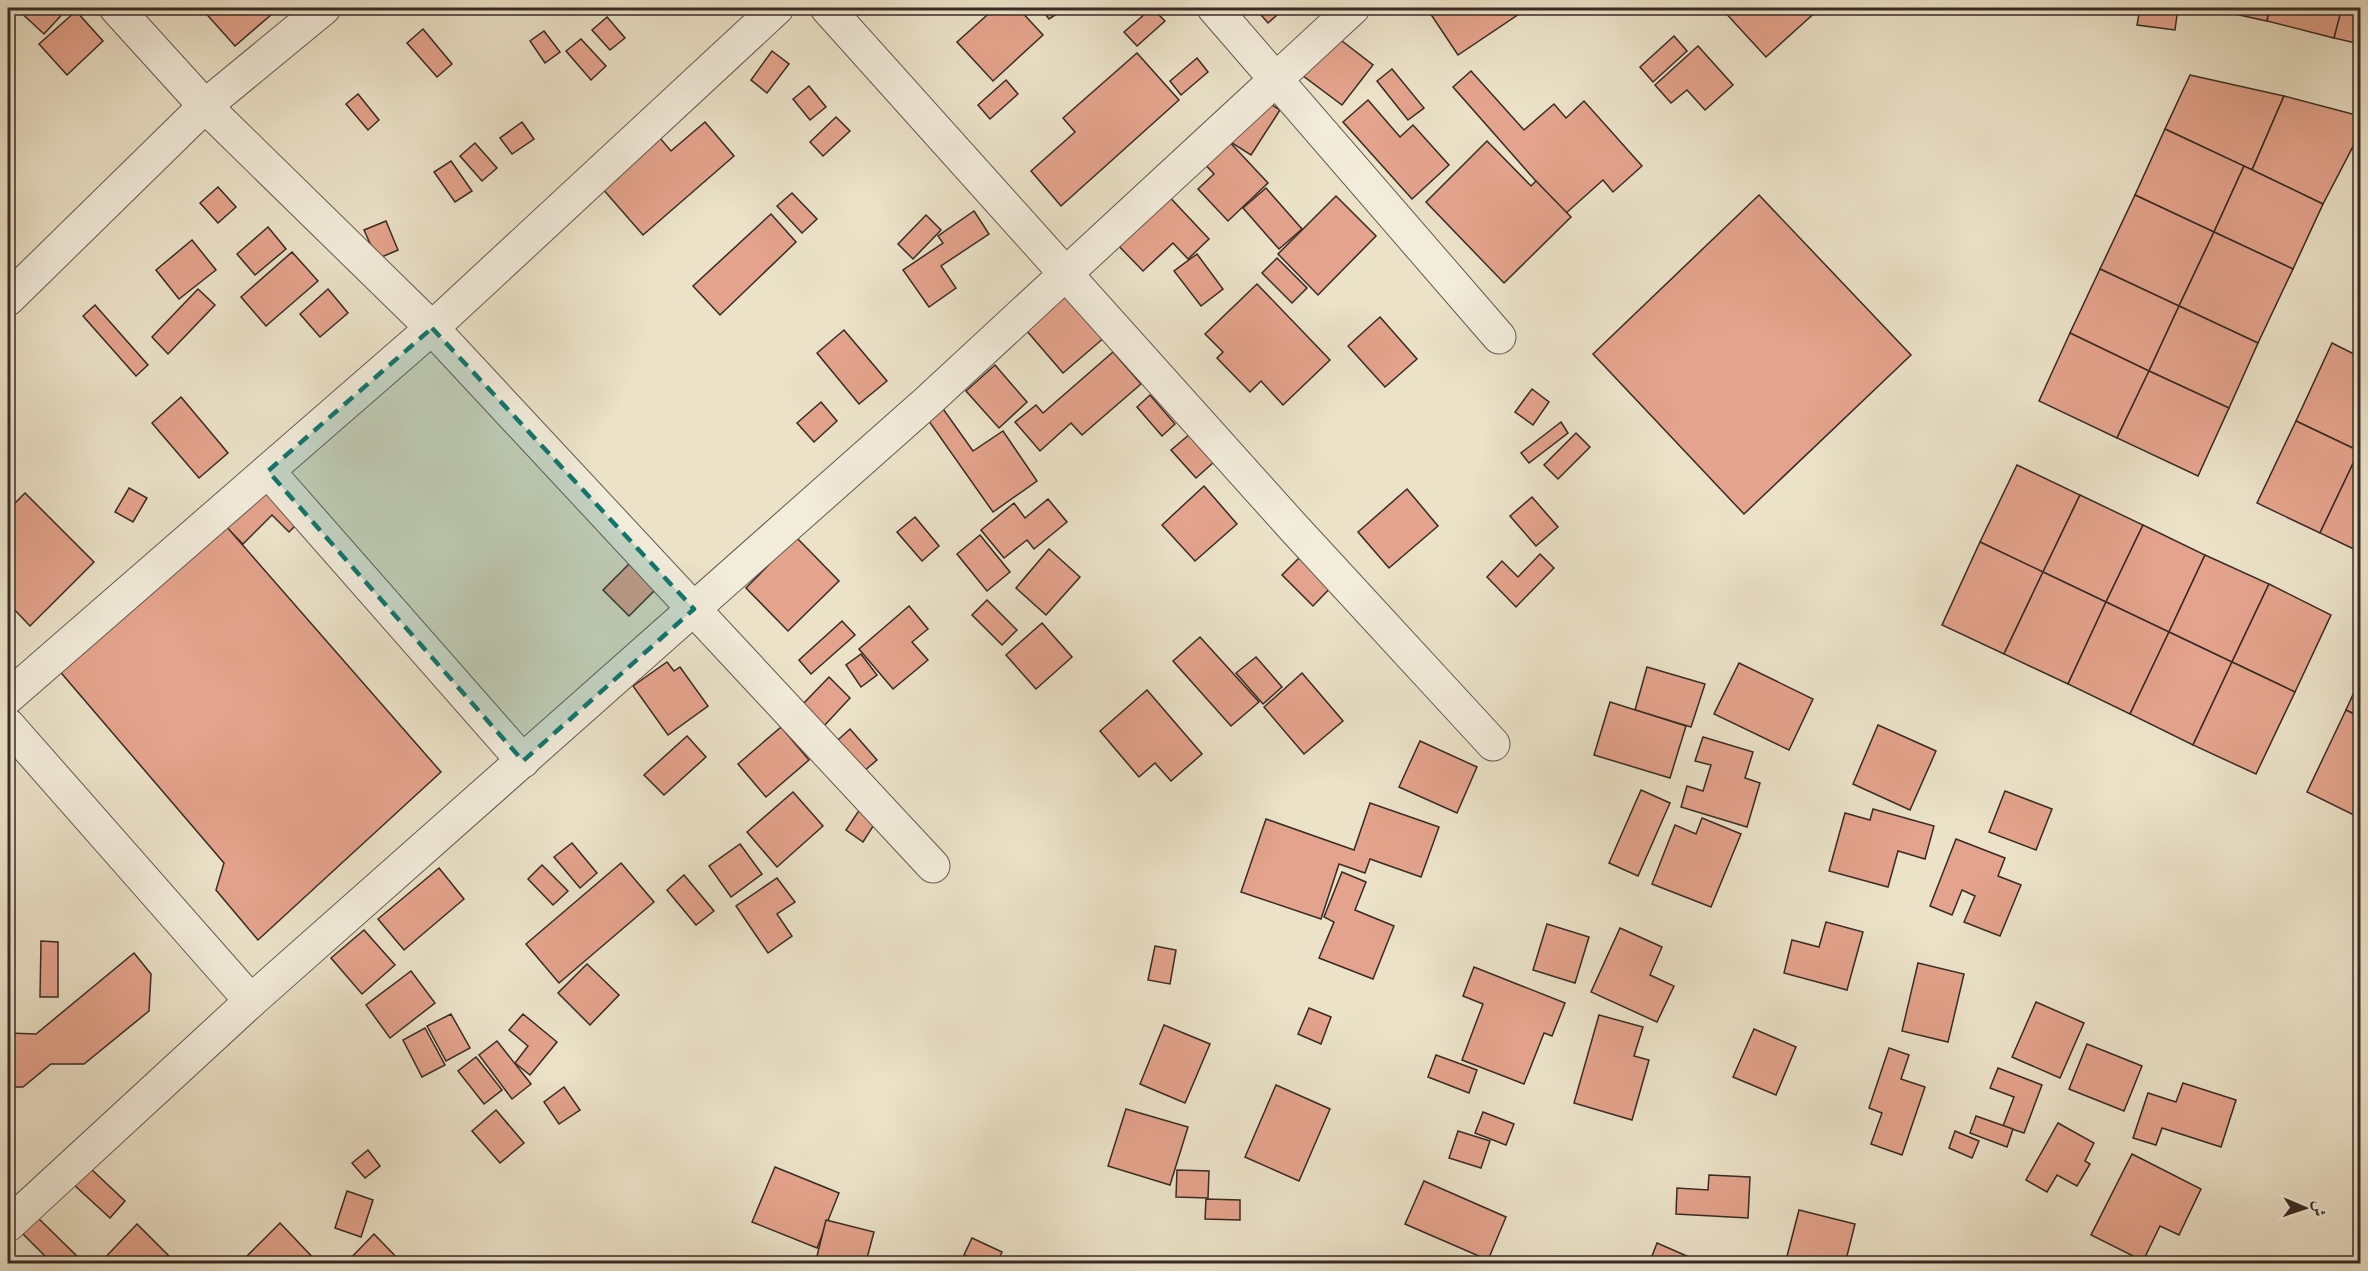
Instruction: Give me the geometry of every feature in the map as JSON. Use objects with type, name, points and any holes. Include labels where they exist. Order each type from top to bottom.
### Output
[{"type":"street","points":[[116,8],[205,106],[432,328],[933,866]]},
{"type":"street","points":[[8,299],[205,106],[324,8]]},
{"type":"street","points":[[8,697],[432,328],[777,8]]},
{"type":"street","points":[[827,8],[1293,527],[1492,744]]},
{"type":"street","points":[[1214,8],[1499,337]]},
{"type":"street","points":[[8,1225],[251,1000],[927,402],[1353,8]]},
{"type":"street","points":[[268,471],[523,761]]},
{"type":"street","points":[[8,725],[251,1000]]},
{"type":"highlighted area","points":[[432,328],[694,609],[523,761],[268,471]]},
{"type":"building","points":[[16,8],[68,8],[44,34]]},
{"type":"building","points":[[201,8],[279,8],[235,46]]},
{"type":"building","points":[[995,8],[1018,8],[1043,35],[993,81],[957,42]]},
{"type":"building","points":[[1041,8],[1066,8],[1049,19]]},
{"type":"building","points":[[1152,8],[1165,21],[1137,46],[1124,32]]},
{"type":"building","points":[[1255,8],[1285,8],[1268,23]]},
{"type":"building","points":[[1432,8],[1528,8],[1458,55],[1428,10]]},
{"type":"building","points":[[1721,8],[1820,8],[1766,57]]},
{"type":"building","points":[[2140,8],[2178,8],[2175,30],[2137,25]]},
{"type":"building","points":[[2207,8],[2270,8],[2267,21]]},
{"type":"building","points":[[2270,8],[2342,8],[2334,38],[2267,21]]},
{"type":"building","points":[[2342,8],[2360,8],[2360,44],[2334,38]]},
{"type":"building","points":[[76,11],[103,41],[67,75],[39,44]]},
{"type":"building","points":[[607,17],[625,38],[610,50],[592,30]]},
{"type":"building","points":[[423,29],[452,64],[437,77],[407,43]]},
{"type":"building","points":[[544,31],[560,52],[545,63],[530,41]]},
{"type":"building","points":[[1333,34],[1373,65],[1342,105],[1302,75]]},
{"type":"building","points":[[1674,36],[1687,51],[1653,82],[1640,67]]},
{"type":"building","points":[[581,39],[606,66],[591,80],[566,51]]},
{"type":"building","points":[[1698,46],[1733,85],[1705,110],[1687,90],[1671,103],[1655,85]]},
{"type":"building","points":[[772,51],[789,64],[767,93],[751,80]]},
{"type":"building","points":[[1137,53],[1179,100],[1061,206],[1031,171],[1075,132],[1063,118]]},
{"type":"building","points":[[1197,58],[1208,72],[1181,95],[1170,81]]},
{"type":"building","points":[[1392,69],[1424,108],[1408,120],[1377,81]]},
{"type":"building","points":[[1471,71],[1524,130],[1554,104],[1566,118],[1584,101],[1642,166],[1613,192],[1603,180],[1565,214],[1453,87]]},
{"type":"building","points":[[2190,75],[2284,96],[2252,170],[2165,129]]},
{"type":"building","points":[[1006,80],[1018,94],[990,119],[978,105]]},
{"type":"building","points":[[809,86],[826,107],[810,120],[793,99]]},
{"type":"building","points":[[358,94],[379,120],[368,130],[346,104]]},
{"type":"building","points":[[2284,96],[2360,116],[2360,133],[2323,204],[2252,170]]},
{"type":"building","points":[[1261,98],[1280,110],[1251,155],[1232,143]]},
{"type":"building","points":[[1368,100],[1400,137],[1413,125],[1449,165],[1412,199],[1343,122]]},
{"type":"building","points":[[836,117],[850,131],[823,156],[810,142]]},
{"type":"building","points":[[522,122],[534,139],[512,154],[500,138]]},
{"type":"building","points":[[705,122],[734,156],[643,235],[595,180],[653,130],[671,151]]},
{"type":"building","points":[[2165,129],[2244,166],[2214,232],[2135,195]]},
{"type":"building","points":[[1223,135],[1268,183],[1228,221],[1198,189],[1214,174],[1199,158]]},
{"type":"building","points":[[1487,141],[1531,186],[1536,181],[1571,217],[1504,283],[1426,202]]},
{"type":"building","points":[[475,143],[497,168],[482,181],[460,156]]},
{"type":"building","points":[[451,161],[472,191],[455,202],[434,172]]},
{"type":"building","points":[[2244,166],[2323,204],[2293,269],[2214,232]]},
{"type":"building","points":[[218,187],[236,207],[218,223],[200,203]]},
{"type":"building","points":[[1266,188],[1302,229],[1279,249],[1243,208]]},
{"type":"building","points":[[1162,189],[1209,239],[1188,259],[1173,243],[1143,271],[1111,238]]},
{"type":"building","points":[[792,193],[817,219],[802,233],[777,206]]},
{"type":"building","points":[[1759,195],[1911,355],[1744,514],[1593,354]]},
{"type":"building","points":[[2135,195],[2214,232],[2179,306],[2100,269]]},
{"type":"building","points":[[1336,196],[1376,236],[1318,295],[1278,254]]},
{"type":"building","points":[[974,211],[989,234],[941,266],[956,288],[929,307],[903,270],[943,243],[938,236]]},
{"type":"building","points":[[771,214],[796,242],[720,315],[693,286]]},
{"type":"building","points":[[926,215],[941,230],[913,259],[898,244]]},
{"type":"building","points":[[386,221],[398,250],[377,259],[364,230]]},
{"type":"building","points":[[268,227],[286,249],[255,275],[237,254]]},
{"type":"building","points":[[2214,232],[2293,269],[2258,343],[2179,306]]},
{"type":"building","points":[[192,240],[216,270],[179,299],[156,270]]},
{"type":"building","points":[[292,252],[318,281],[266,326],[241,297]]},
{"type":"building","points":[[1197,254],[1223,289],[1201,306],[1174,271]]},
{"type":"building","points":[[1277,258],[1307,288],[1292,303],[1262,273]]},
{"type":"building","points":[[2100,269],[2179,306],[2149,371],[2070,333]]},
{"type":"building","points":[[1070,281],[1112,331],[1063,373],[1020,323]]},
{"type":"building","points":[[1257,284],[1330,360],[1283,405],[1261,381],[1250,392],[1217,358],[1223,352],[1205,334]]},
{"type":"building","points":[[198,289],[215,305],[168,354],[152,337]]},
{"type":"building","points":[[328,289],[348,313],[320,337],[300,314]]},
{"type":"building","points":[[95,305],[148,365],[136,376],[83,316]]},
{"type":"building","points":[[2179,306],[2258,343],[2229,408],[2149,371]]},
{"type":"building","points":[[1380,317],[1417,359],[1385,387],[1348,346]]},
{"type":"building","points":[[844,330],[887,381],[859,404],[817,353]]},
{"type":"building","points":[[2070,333],[2149,371],[2117,438],[2039,401]]},
{"type":"building","points":[[2332,343],[2360,357],[2359,451],[2296,421]]},
{"type":"building","points":[[1113,352],[1141,384],[1082,435],[1071,423],[1040,451],[1015,422],[1036,405],[1043,413]]},
{"type":"building","points":[[995,365],[1027,402],[999,428],[966,391]]},
{"type":"building","points":[[2149,371],[2229,408],[2198,476],[2117,438]]},
{"type":"building","points":[[1532,389],[1549,402],[1533,425],[1515,412]]},
{"type":"building","points":[[1150,395],[1175,424],[1162,436],[1137,407]]},
{"type":"building","points":[[181,397],[228,453],[199,478],[152,423]]},
{"type":"building","points":[[821,402],[837,421],[814,442],[797,423]]},
{"type":"building","points":[[941,406],[973,451],[1003,431],[1037,481],[993,512],[926,417]]},
{"type":"building","points":[[2296,421],[2359,451],[2320,533],[2257,503]]},
{"type":"building","points":[[1561,422],[1568,433],[1529,463],[1521,453]]},
{"type":"building","points":[[1576,433],[1590,447],[1558,479],[1544,465]]},
{"type":"building","points":[[1190,434],[1214,462],[1196,478],[1171,450]]},
{"type":"building","points":[[2360,452],[2360,552],[2320,533]]},
{"type":"building","points":[[2017,465],[2080,495],[2043,572],[1980,542]]},
{"type":"building","points":[[268,475],[307,514],[289,532],[272,515],[243,544],[221,522]]},
{"type":"building","points":[[1204,486],[1237,524],[1195,561],[1162,525]]},
{"type":"building","points":[[129,488],[147,498],[133,522],[115,512]]},
{"type":"building","points":[[1407,489],[1438,526],[1389,568],[1358,532]]},
{"type":"building","points":[[25,493],[94,562],[30,626],[8,603],[8,510]]},
{"type":"building","points":[[2080,495],[2143,525],[2106,602],[2043,572]]},
{"type":"building","points":[[1532,497],[1558,527],[1536,546],[1510,516]]},
{"type":"building","points":[[1048,499],[1067,522],[1034,549],[1027,540],[1004,558],[981,530],[1014,503],[1025,518]]},
{"type":"building","points":[[915,517],[939,546],[922,561],[897,532]]},
{"type":"building","points":[[219,518],[441,772],[258,940],[216,890],[224,863],[57,668]]},
{"type":"building","points":[[2143,525],[2205,555],[2169,632],[2106,602]]},
{"type":"building","points":[[980,535],[1010,572],[987,591],[957,554]]},
{"type":"building","points":[[796,537],[839,581],[788,631],[746,588]]},
{"type":"building","points":[[1980,542],[2043,572],[2004,654],[1942,625]]},
{"type":"building","points":[[1049,549],[1080,577],[1046,615],[1016,588]]},
{"type":"building","points":[[1304,553],[1335,583],[1313,606],[1282,575]]},
{"type":"building","points":[[1540,554],[1554,568],[1516,607],[1487,577],[1502,561],[1518,577]]},
{"type":"building","points":[[2205,555],[2269,584],[2232,662],[2169,632]]},
{"type":"building","points":[[634,559],[660,585],[629,616],[603,590]]},
{"type":"building","points":[[2043,572],[2106,602],[2068,684],[2004,654]]},
{"type":"building","points":[[2269,584],[2331,615],[2295,692],[2232,662]]},
{"type":"building","points":[[987,600],[1017,630],[1002,645],[972,615]]},
{"type":"building","points":[[2106,602],[2169,632],[2130,714],[2068,684]]},
{"type":"building","points":[[909,606],[928,629],[912,642],[928,660],[893,689],[859,649]]},
{"type":"building","points":[[842,621],[855,635],[811,674],[799,660]]},
{"type":"building","points":[[1042,623],[1072,657],[1036,689],[1006,655]]},
{"type":"building","points":[[2169,632],[2232,662],[2193,745],[2130,714]]},
{"type":"building","points":[[1200,637],[1259,702],[1231,726],[1173,661]]},
{"type":"building","points":[[861,654],[877,675],[861,687],[846,665]]},
{"type":"building","points":[[1256,657],[1282,687],[1263,704],[1236,673]]},
{"type":"building","points":[[667,662],[674,671],[680,667],[708,706],[668,735],[633,686]]},
{"type":"building","points":[[2232,662],[2295,692],[2256,774],[2193,745]]},
{"type":"building","points":[[1739,663],[1813,699],[1789,750],[1714,714]]},
{"type":"building","points":[[1647,667],[1705,684],[1691,727],[1635,710]]},
{"type":"building","points":[[1302,673],[1343,721],[1304,754],[1264,707]]},
{"type":"building","points":[[829,677],[850,698],[824,726],[802,705]]},
{"type":"building","points":[[2360,679],[2360,717],[2346,710]]},
{"type":"building","points":[[1147,690],[1202,754],[1171,781],[1155,763],[1139,777],[1100,731]]},
{"type":"building","points":[[1610,702],[1686,726],[1670,778],[1594,755]]},
{"type":"building","points":[[2346,710],[2360,717],[2360,818],[2307,792]]},
{"type":"building","points":[[1878,725],[1936,751],[1910,810],[1853,784]]},
{"type":"building","points":[[781,727],[809,760],[766,797],[738,764]]},
{"type":"building","points":[[850,729],[877,760],[856,778],[829,748]]},
{"type":"building","points":[[687,736],[706,757],[664,795],[644,775]]},
{"type":"building","points":[[1703,737],[1753,752],[1745,778],[1760,783],[1747,827],[1681,807],[1687,786],[1703,791],[1711,765],[1695,761]]},
{"type":"building","points":[[1420,741],[1477,767],[1457,813],[1399,787]]},
{"type":"building","points":[[1641,790],[1670,803],[1638,876],[1609,863]]},
{"type":"building","points":[[2005,791],[2052,809],[2036,850],[1989,832]]},
{"type":"building","points":[[793,792],[823,826],[777,867],[747,832]]},
{"type":"building","points":[[1370,803],[1439,827],[1421,877],[1370,859],[1365,873],[1339,864],[1321,919],[1241,892],[1266,819],[1354,850]]},
{"type":"building","points":[[860,809],[877,820],[863,842],[846,830]]},
{"type":"building","points":[[1873,809],[1934,826],[1925,859],[1898,851],[1888,887],[1829,871],[1845,813],[1870,820]]},
{"type":"building","points":[[1702,818],[1741,834],[1711,907],[1652,884],[1675,825],[1696,834]]},
{"type":"building","points":[[1956,839],[2005,858],[1998,876],[2021,885],[2000,936],[1964,922],[1975,896],[1962,890],[1952,915],[1930,906]]},
{"type":"building","points":[[572,843],[597,873],[580,888],[554,857]]},
{"type":"building","points":[[740,844],[762,874],[731,897],[709,866]]},
{"type":"building","points":[[621,863],[654,902],[559,983],[526,944]]},
{"type":"building","points":[[542,865],[568,891],[553,905],[528,879]]},
{"type":"building","points":[[439,868],[464,899],[404,950],[378,919]]},
{"type":"building","points":[[1342,872],[1366,882],[1355,910],[1394,926],[1373,979],[1319,958],[1334,922],[1324,917]]},
{"type":"building","points":[[684,875],[714,911],[696,925],[667,890]]},
{"type":"building","points":[[777,878],[795,902],[777,914],[792,936],[768,953],[736,906]]},
{"type":"building","points":[[1826,922],[1863,932],[1847,990],[1784,973],[1792,940],[1819,947]]},
{"type":"building","points":[[1547,924],[1589,937],[1575,983],[1533,970]]},
{"type":"building","points":[[1620,928],[1662,947],[1650,975],[1674,986],[1657,1022],[1591,992]]},
{"type":"building","points":[[364,930],[395,965],[362,994],[331,958]]},
{"type":"building","points":[[41,941],[58,942],[58,997],[40,997]]},
{"type":"building","points":[[1155,946],[1176,950],[1170,984],[1148,980]]},
{"type":"building","points":[[134,953],[151,974],[149,1011],[84,1064],[51,1064],[23,1087],[8,1087],[8,1033],[36,1034]]},
{"type":"building","points":[[1918,963],[1964,974],[1948,1042],[1902,1031]]},
{"type":"building","points":[[587,964],[619,995],[590,1025],[558,993]]},
{"type":"building","points":[[1474,967],[1565,1003],[1552,1036],[1544,1033],[1524,1084],[1462,1060],[1483,1004],[1463,996]]},
{"type":"building","points":[[411,971],[435,1003],[390,1038],[366,1005]]},
{"type":"building","points":[[2036,1002],[2084,1023],[2060,1078],[2012,1057]]},
{"type":"building","points":[[1309,1008],[1331,1017],[1321,1044],[1298,1034]]},
{"type":"building","points":[[451,1014],[470,1048],[446,1061],[427,1026]]},
{"type":"building","points":[[523,1014],[557,1042],[530,1075],[515,1063],[528,1046],[509,1030]]},
{"type":"building","points":[[1599,1015],[1643,1027],[1634,1056],[1649,1060],[1632,1120],[1574,1103]]},
{"type":"building","points":[[1164,1025],[1210,1044],[1185,1103],[1140,1084]]},
{"type":"building","points":[[425,1028],[445,1065],[422,1077],[403,1040]]},
{"type":"building","points":[[1754,1029],[1796,1047],[1776,1095],[1733,1077]]},
{"type":"building","points":[[497,1041],[531,1084],[512,1099],[479,1055]]},
{"type":"building","points":[[2087,1044],[2142,1066],[2124,1111],[2069,1089]]},
{"type":"building","points":[[1889,1048],[1909,1055],[1901,1079],[1925,1087],[1902,1155],[1871,1144],[1882,1113],[1869,1108]]},
{"type":"building","points":[[1436,1055],[1477,1070],[1469,1093],[1428,1077]]},
{"type":"building","points":[[476,1057],[502,1090],[484,1104],[458,1071]]},
{"type":"building","points":[[1998,1068],[2042,1085],[2024,1133],[2003,1126],[2014,1097],[1990,1088]]},
{"type":"building","points":[[2183,1083],[2236,1100],[2221,1147],[2162,1128],[2156,1145],[2133,1138],[2148,1093],[2176,1102]]},
{"type":"building","points":[[1276,1085],[1330,1109],[1299,1181],[1245,1157]]},
{"type":"building","points":[[564,1087],[580,1110],[559,1124],[544,1102]]},
{"type":"building","points":[[1126,1109],[1188,1127],[1170,1185],[1108,1166]]},
{"type":"building","points":[[496,1110],[524,1143],[500,1163],[472,1131]]},
{"type":"building","points":[[1483,1112],[1514,1124],[1506,1145],[1475,1133]]},
{"type":"building","points":[[1976,1116],[2013,1129],[2007,1147],[1970,1133]]},
{"type":"building","points":[[2058,1123],[2094,1143],[2085,1161],[2090,1164],[2077,1186],[2057,1175],[2047,1192],[2026,1180]]},
{"type":"building","points":[[1458,1131],[1490,1141],[1481,1168],[1449,1158]]},
{"type":"building","points":[[1955,1131],[1979,1141],[1972,1158],[1949,1148]]},
{"type":"building","points":[[368,1150],[380,1166],[365,1178],[352,1163]]},
{"type":"building","points":[[2132,1154],[2201,1189],[2179,1235],[2160,1226],[2143,1261],[2091,1235]]},
{"type":"building","points":[[89,1167],[125,1201],[110,1218],[73,1184]]},
{"type":"building","points":[[775,1167],[839,1193],[817,1248],[752,1222]]},
{"type":"building","points":[[1177,1170],[1209,1171],[1208,1198],[1176,1197]]},
{"type":"building","points":[[1709,1175],[1750,1177],[1748,1218],[1676,1214],[1677,1188],[1708,1190]]},
{"type":"building","points":[[1424,1181],[1506,1217],[1488,1260],[1405,1224]]},
{"type":"building","points":[[347,1191],[373,1200],[361,1237],[335,1228]]},
{"type":"building","points":[[1206,1199],[1240,1200],[1240,1220],[1205,1219]]},
{"type":"building","points":[[1799,1210],[1855,1224],[1845,1264],[1785,1264]]},
{"type":"building","points":[[36,1216],[81,1260],[77,1264],[53,1264],[21,1232]]},
{"type":"building","points":[[826,1220],[874,1232],[867,1258],[888,1264],[815,1264]]},
{"type":"building","points":[[280,1223],[319,1264],[239,1264]]},
{"type":"building","points":[[137,1224],[177,1264],[99,1264]]},
{"type":"building","points":[[374,1234],[403,1264],[345,1264]]},
{"type":"building","points":[[972,1238],[1002,1252],[997,1264],[982,1264],[964,1255]]},
{"type":"building","points":[[1657,1243],[1705,1264],[1649,1264]]}]
